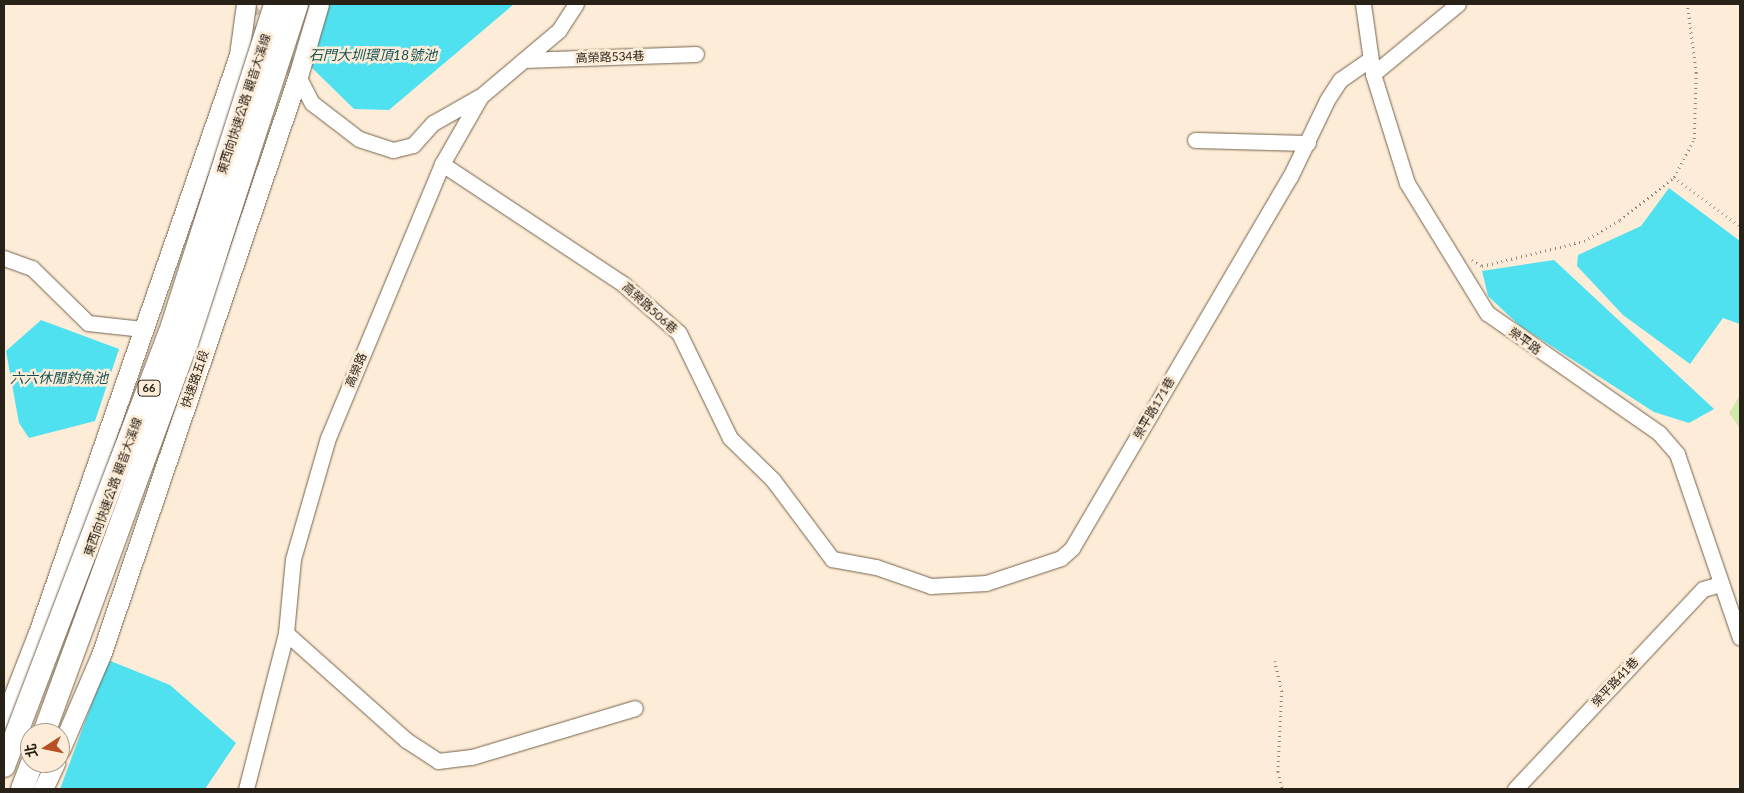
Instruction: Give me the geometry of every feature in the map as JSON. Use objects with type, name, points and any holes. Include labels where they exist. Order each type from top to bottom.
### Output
[{"type":"highway","name":"東西向快速公路 觀音大溪線","points":[[5,762],[169,335],[275,4]]},
{"type":"highway","name":"東西向快速公路 觀音大溪線","points":[[48,723],[187,343],[297,4]]},
{"type":"main road","name":"66","points":[[4,720],[144,329],[239,55],[246,4]]},
{"type":"main road","name":"快速路五段","points":[[70,727],[101,655],[298,76],[319,4]]},
{"type":"main road","points":[[30,782],[42,773]]},
{"type":"street","name":"高榮路","points":[[246,789],[286,633],[293,559],[328,438],[442,164],[481,96],[559,30],[576,4]]},
{"type":"street","name":"榮平路","points":[[1364,4],[1372,66],[1407,183],[1449,246],[1487,313],[1659,433],[1677,454],[1740,638]]},
{"type":"street","name":"榮平路171巷","points":[[832,559],[876,567],[931,586],[986,583],[1061,558],[1072,548],[1308,143],[1340,80],[1372,66],[1458,4]]},
{"type":"street","name":"高榮路534巷","points":[[524,60],[696,54]]},
{"type":"street","points":[[298,76],[312,103],[359,139],[393,150],[413,145],[433,124],[481,96]]},
{"type":"street","points":[[1195,140],[1308,143]]},
{"type":"street","name":"高榮路506巷","points":[[442,164],[623,284],[679,333],[730,438],[772,480],[832,559]]},
{"type":"street","points":[[4,258],[32,268],[88,323],[144,329]]},
{"type":"street","name":"榮平路41巷","points":[[1525,786],[1703,589],[1721,584]]},
{"type":"street","points":[[286,633],[406,740],[438,761],[472,757],[635,708]]},
{"type":"path","points":[[1449,246],[1482,266],[1584,241],[1620,220],[1674,177],[1694,139],[1696,72],[1687,4]]},
{"type":"path","points":[[1674,177],[1740,226]]},
{"type":"path","points":[[1274,661],[1282,691],[1278,772],[1283,789]]},
{"type":"green space","points":[[1740,395],[1740,428],[1729,413]]},
{"type":"water","name":"石門大圳環頂18號池","points":[[326,4],[514,4],[389,110],[354,109],[307,63]]},
{"type":"water","points":[[1669,188],[1740,241],[1740,324],[1723,318],[1690,364],[1623,315],[1577,266],[1578,255],[1641,226]]},
{"type":"water","points":[[1554,260],[1714,409],[1689,423],[1654,412],[1520,326],[1488,296],[1482,271]]},
{"type":"water","name":"六六休閒釣魚池","points":[[41,320],[119,349],[95,421],[29,438],[19,423],[6,351]]},
{"type":"water","points":[[108,660],[170,685],[236,743],[205,789],[60,789],[66,773],[70,773],[70,762]]},
{"type":"tunnel","points":[[246,4],[298,76]]}]
